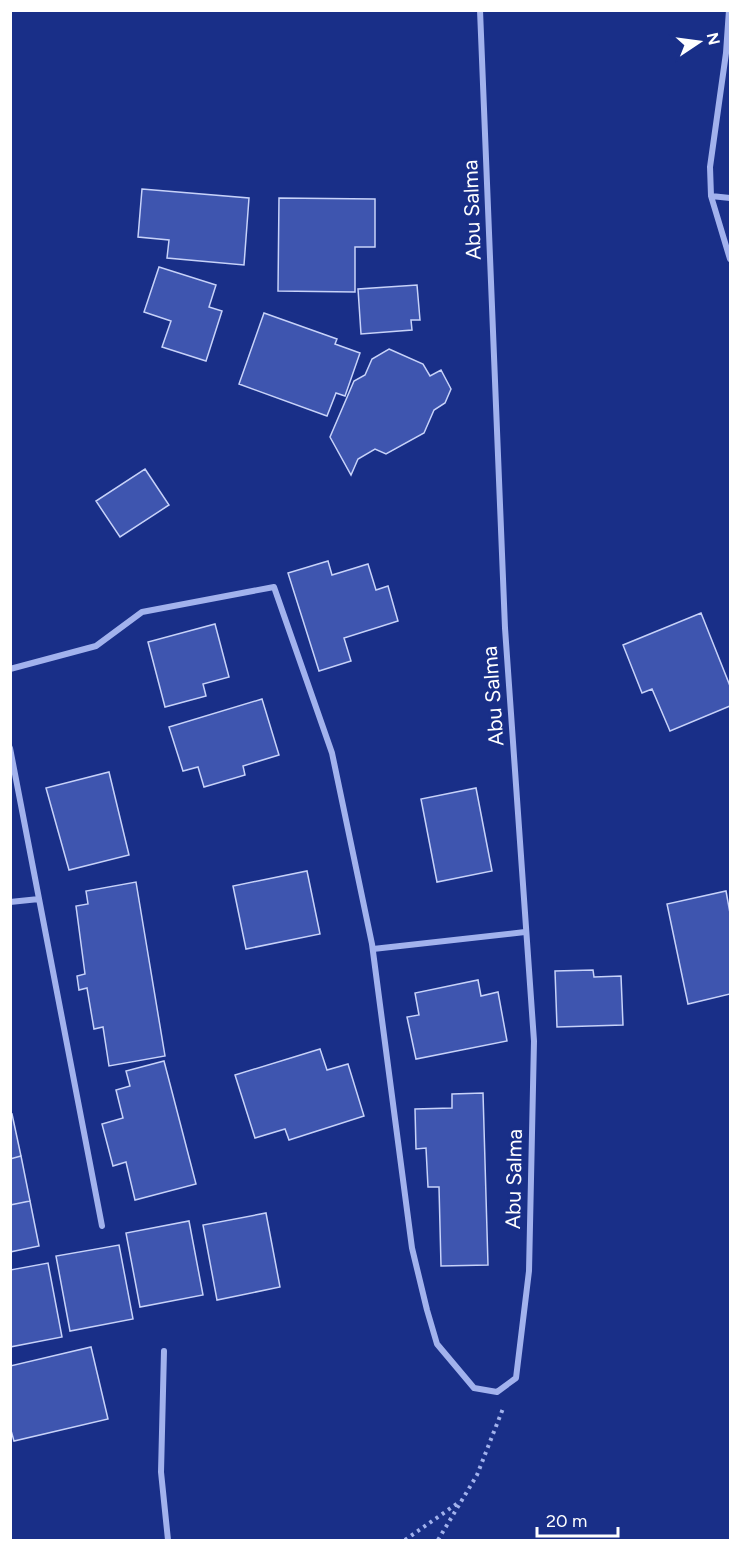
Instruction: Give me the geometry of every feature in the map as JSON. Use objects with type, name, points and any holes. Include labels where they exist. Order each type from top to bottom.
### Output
[{"type":"street","name":"Abu Salma","points":[[480,10],[505,628],[534,1041],[529,1271],[516,1378]]},
{"type":"street","points":[[729,10],[726,53],[710,167],[711,196],[730,259]]},
{"type":"street","points":[[711,196],[730,198]]},
{"type":"street","points":[[10,669],[96,646],[142,612],[274,586],[332,753],[373,949],[412,1248],[437,1344],[474,1388],[497,1392],[516,1378]]},
{"type":"street","points":[[10,748],[102,1226]]},
{"type":"street","points":[[10,902],[39,899]]},
{"type":"street","points":[[373,949],[525,932]]},
{"type":"street","points":[[164,1351],[161,1472],[168,1540]]},
{"type":"path","points":[[438,1540],[477,1474],[516,1378]]},
{"type":"path","points":[[405,1540],[461,1501]]},
{"type":"building","points":[[142,189],[249,198],[244,265],[167,258],[169,240],[138,237]]},
{"type":"building","points":[[279,198],[375,199],[375,247],[355,247],[355,292],[278,291]]},
{"type":"building","points":[[159,267],[216,285],[209,307],[222,311],[206,361],[162,347],[171,321],[144,312]]},
{"type":"building","points":[[417,285],[420,320],[411,320],[412,330],[361,334],[358,289]]},
{"type":"building","points":[[264,313],[337,339],[335,344],[360,353],[345,396],[336,393],[327,416],[239,384]]},
{"type":"building","points":[[389,349],[423,364],[430,376],[441,370],[451,389],[445,403],[434,410],[424,433],[386,454],[375,449],[358,459],[351,475],[330,437],[354,381],[365,375],[372,359]]},
{"type":"building","points":[[145,469],[169,505],[120,537],[96,501]]},
{"type":"building","points":[[328,561],[332,575],[368,564],[376,590],[388,586],[398,621],[344,638],[351,661],[319,671],[288,573]]},
{"type":"building","points":[[701,613],[730,686],[730,706],[670,731],[652,689],[642,693],[623,645]]},
{"type":"building","points":[[215,624],[229,677],[203,684],[206,696],[165,707],[148,642]]},
{"type":"building","points":[[262,699],[279,755],[243,766],[245,775],[204,787],[198,767],[183,771],[169,727]]},
{"type":"building","points":[[109,772],[129,855],[69,870],[46,788]]},
{"type":"building","points":[[476,788],[492,871],[437,882],[421,799]]},
{"type":"building","points":[[307,871],[320,934],[246,949],[233,886]]},
{"type":"building","points":[[136,882],[165,1056],[109,1066],[103,1027],[94,1029],[87,988],[79,990],[77,976],[85,974],[76,906],[88,904],[86,891]]},
{"type":"building","points":[[726,891],[730,913],[730,994],[688,1004],[667,904]]},
{"type":"building","points":[[593,970],[594,977],[621,976],[623,1025],[557,1027],[555,971]]},
{"type":"building","points":[[478,980],[481,996],[498,992],[507,1041],[416,1059],[407,1017],[419,1015],[415,993]]},
{"type":"building","points":[[320,1049],[327,1070],[348,1064],[364,1116],[289,1140],[285,1129],[255,1138],[235,1075]]},
{"type":"building","points":[[164,1061],[196,1184],[135,1200],[126,1162],[113,1166],[102,1124],[123,1118],[116,1090],[130,1086],[126,1071]]},
{"type":"building","points":[[483,1093],[488,1265],[441,1266],[439,1187],[428,1187],[426,1148],[416,1149],[415,1109],[452,1108],[452,1094]]},
{"type":"building","points":[[12,1114],[21,1156],[10,1159],[10,1115]]},
{"type":"building","points":[[21,1156],[30,1201],[10,1205],[10,1159]]},
{"type":"building","points":[[30,1201],[39,1246],[10,1252],[10,1205]]},
{"type":"building","points":[[266,1213],[280,1287],[217,1300],[203,1225]]},
{"type":"building","points":[[189,1221],[203,1295],[140,1307],[126,1233]]},
{"type":"building","points":[[119,1245],[133,1319],[70,1331],[56,1256]]},
{"type":"building","points":[[48,1263],[62,1337],[10,1347],[10,1270]]},
{"type":"building","points":[[91,1347],[108,1419],[14,1441],[10,1427],[10,1366]]}]
